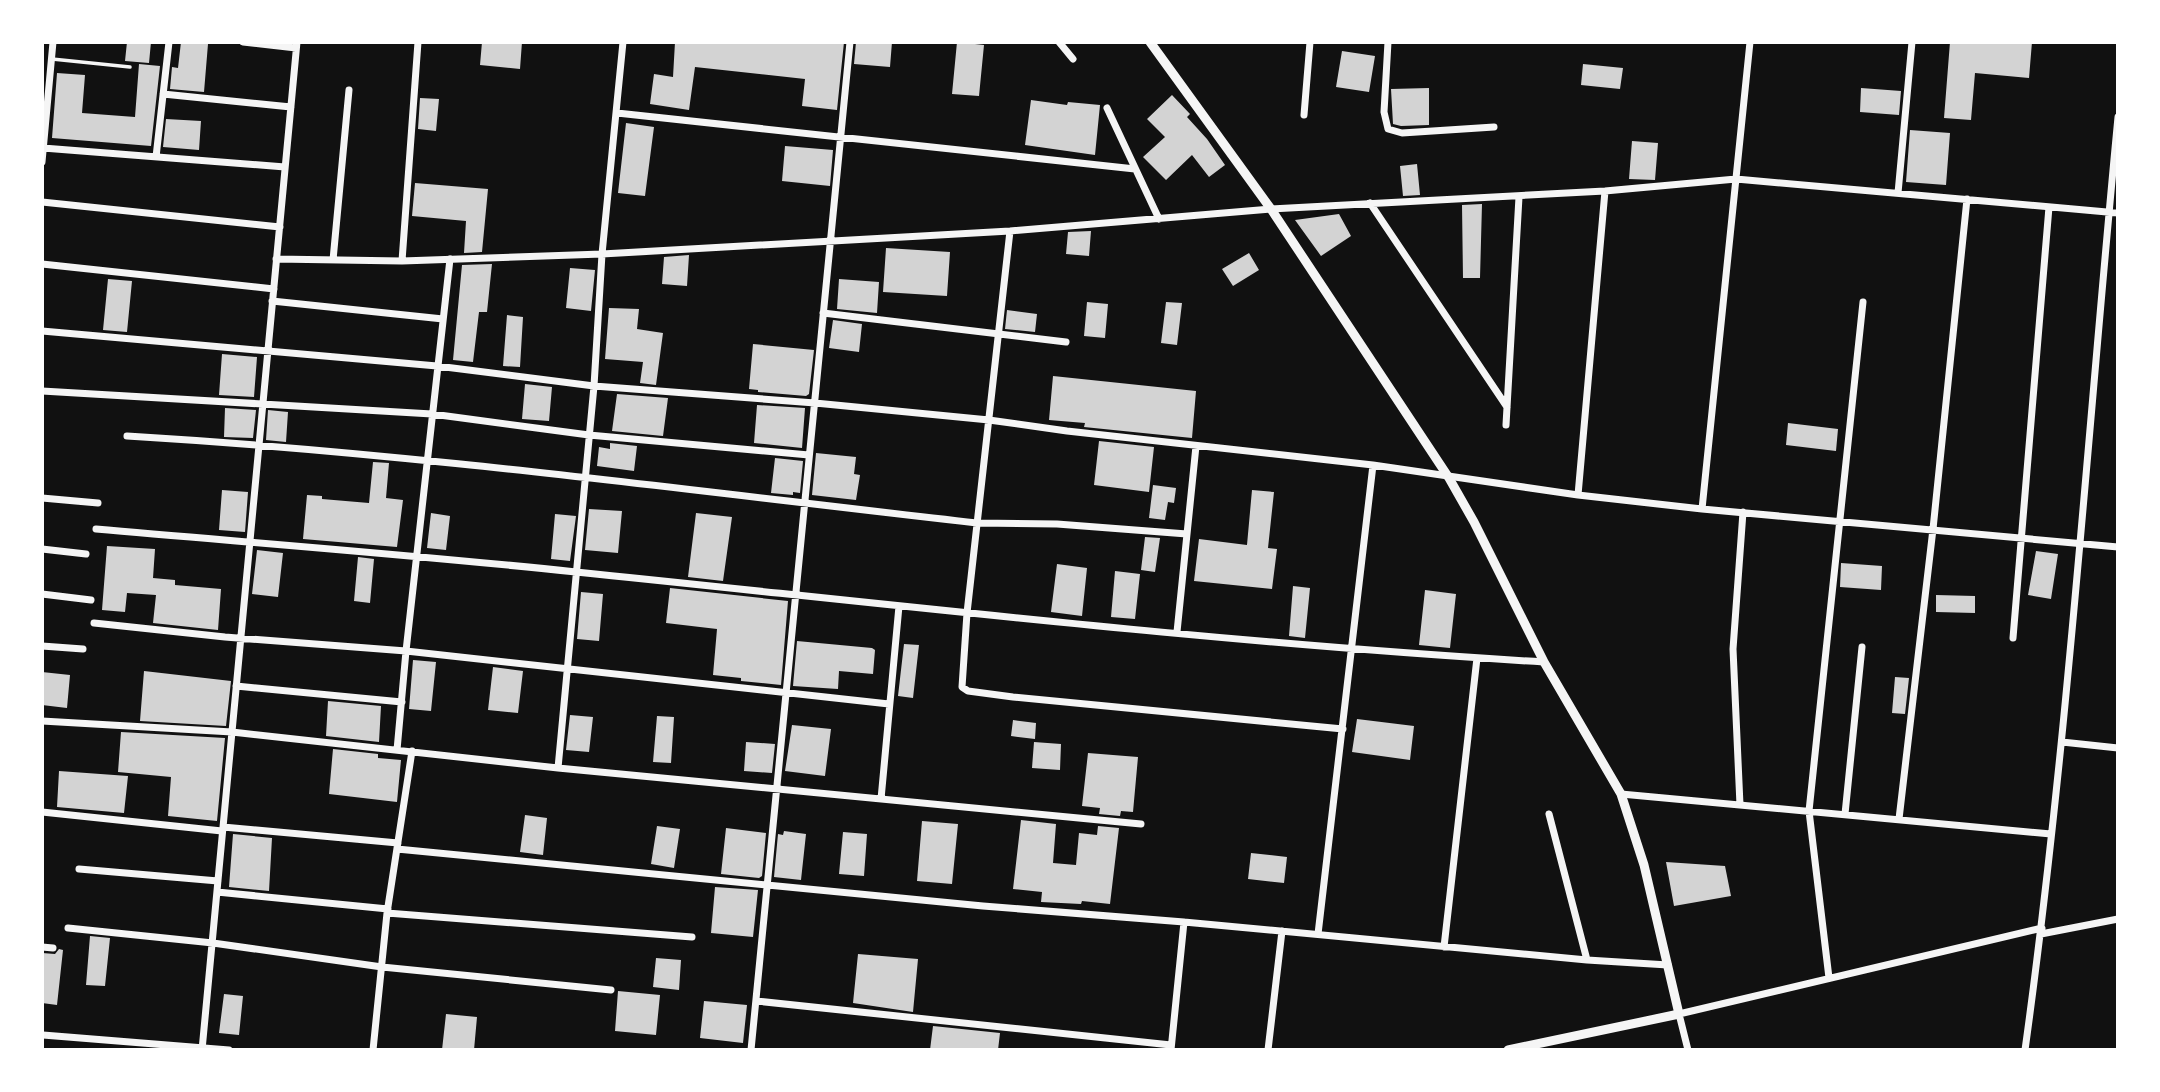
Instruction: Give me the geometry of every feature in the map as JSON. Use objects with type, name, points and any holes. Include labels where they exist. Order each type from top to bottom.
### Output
[{"type":"street","points":[[42,162],[53,42]]},
{"type":"street","points":[[156,157],[169,42]]},
{"type":"street","points":[[202,1049],[297,45],[243,42]]},
{"type":"street","points":[[402,261],[418,42]]},
{"type":"street","points":[[558,768],[569,670],[594,386],[602,254],[623,42]]},
{"type":"street","points":[[751,1050],[850,42]]},
{"type":"street","points":[[1059,42],[1073,59]]},
{"type":"street","points":[[1150,42],[1271,209],[1449,478],[1544,662],[1621,794],[1644,865],[1688,1050]]},
{"type":"street","points":[[1304,114],[1310,42]]},
{"type":"street","points":[[1388,42],[1384,112],[1388,129],[1402,133],[1494,127]]},
{"type":"street","points":[[1702,509],[1750,42]]},
{"type":"street","points":[[1898,193],[1912,42]]},
{"type":"street","points":[[333,260],[349,90]]},
{"type":"street","points":[[163,94],[291,107]]},
{"type":"street","points":[[1107,108],[1159,219]]},
{"type":"street","points":[[617,113],[1135,169]]},
{"type":"street","points":[[2025,1050],[2042,931],[2062,742],[2118,117]]},
{"type":"street","points":[[43,148],[285,167]]},
{"type":"street","points":[[276,259],[402,261],[602,254],[1010,232],[1271,209],[1519,197],[1736,179],[2118,213]]},
{"type":"street","points":[[1578,495],[1605,191]]},
{"type":"street","points":[[1506,425],[1519,197]]},
{"type":"street","points":[[1899,820],[1933,529],[1966,199]]},
{"type":"street","points":[[42,202],[279,227]]},
{"type":"street","points":[[1370,204],[1507,407]]},
{"type":"street","points":[[2013,638],[2049,207]]},
{"type":"street","points":[[1010,232],[967,613],[961,683],[964,690],[1343,729]]},
{"type":"street","points":[[397,750],[450,259]]},
{"type":"street","points":[[42,264],[274,289]]},
{"type":"street","points":[[272,301],[443,318]]},
{"type":"street","points":[[1829,978],[1809,811],[1863,302]]},
{"type":"street","points":[[823,313],[1066,342]]},
{"type":"street","points":[[42,331],[437,366],[594,386],[989,420],[1373,465],[1449,478],[1702,509],[2118,547]]},
{"type":"street","points":[[42,391],[432,414],[589,435],[809,455]]},
{"type":"street","points":[[127,436],[259,444],[427,460],[977,523],[1057,524],[1187,534]]},
{"type":"street","points":[[1177,632],[1196,446]]},
{"type":"street","points":[[1318,934],[1373,465]]},
{"type":"street","points":[[42,498],[98,503]]},
{"type":"street","points":[[1740,805],[1733,649],[1743,512]]},
{"type":"street","points":[[96,529],[417,556],[1352,650],[1544,662]]},
{"type":"street","points":[[42,548],[86,554]]},
{"type":"street","points":[[42,594],[91,600]]},
{"type":"street","points":[[881,799],[899,606]]},
{"type":"street","points":[[94,623],[406,651],[889,704]]},
{"type":"street","points":[[42,646],[82,649]]},
{"type":"street","points":[[1844,814],[1862,647]]},
{"type":"street","points":[[1444,947],[1477,658]]},
{"type":"street","points":[[236,686],[402,702]]},
{"type":"street","points":[[42,721],[232,732],[558,768],[1141,824]]},
{"type":"street","points":[[2062,742],[2118,748]]},
{"type":"street","points":[[373,1050],[387,911],[412,751]]},
{"type":"street","points":[[1621,794],[2051,834]]},
{"type":"street","points":[[42,812],[983,906],[1668,965]]},
{"type":"street","points":[[1549,814],[1587,960]]},
{"type":"street","points":[[79,869],[218,881]]},
{"type":"street","points":[[217,892],[387,911],[692,937]]},
{"type":"street","points":[[1508,1050],[2042,931],[2118,919]]},
{"type":"street","points":[[756,1001],[1171,1047],[1184,922]]},
{"type":"street","points":[[68,928],[212,943],[382,967],[611,990]]},
{"type":"street","points":[[1268,1050],[1282,931]]},
{"type":"street","points":[[42,947],[53,947]]},
{"type":"street","points":[[43,1035],[229,1050]]},
{"type":"lane","points":[[51,59],[130,66]]},
{"type":"building","points":[[127,42],[151,42],[149,63],[125,61]]},
{"type":"building","points":[[181,42],[208,44],[204,92],[170,89],[172,67],[178,68]]},
{"type":"building","points":[[482,42],[522,42],[520,69],[480,65]]},
{"type":"building","points":[[675,42],[844,42],[837,110],[802,106],[805,79],[695,67],[689,110],[650,104],[654,74],[673,77]]},
{"type":"building","points":[[856,42],[892,42],[890,67],[854,64]]},
{"type":"building","points":[[957,42],[984,45],[979,96],[952,94]]},
{"type":"building","points":[[1950,42],[2032,42],[2029,78],[1975,73],[1971,120],[1944,118]]},
{"type":"building","points":[[1342,51],[1375,56],[1369,92],[1336,87]]},
{"type":"building","points":[[139,64],[160,66],[151,146],[52,138],[57,73],[85,75],[82,113],[135,117]]},
{"type":"building","points":[[1583,64],[1623,68],[1620,89],[1581,85]]},
{"type":"building","points":[[1429,88],[1429,125],[1393,124],[1391,89]]},
{"type":"building","points":[[1861,88],[1901,91],[1899,115],[1860,112]]},
{"type":"building","points":[[1172,95],[1190,114],[1187,117],[1225,165],[1209,177],[1192,155],[1166,180],[1143,157],[1165,137],[1147,119]]},
{"type":"building","points":[[420,98],[439,99],[436,131],[418,129]]},
{"type":"building","points":[[1031,100],[1067,105],[1068,102],[1100,105],[1095,155],[1025,145]]},
{"type":"building","points":[[166,119],[201,121],[199,150],[163,147]]},
{"type":"building","points":[[626,123],[654,127],[645,196],[618,193]]},
{"type":"building","points":[[1910,130],[1950,133],[1946,185],[1906,182]]},
{"type":"building","points":[[1632,141],[1658,143],[1655,180],[1629,179]]},
{"type":"building","points":[[785,146],[833,150],[830,186],[782,181]]},
{"type":"building","points":[[1417,164],[1420,195],[1403,196],[1400,166]]},
{"type":"building","points":[[415,183],[488,189],[482,252],[464,253],[466,221],[412,216]]},
{"type":"building","points":[[1482,204],[1480,278],[1463,278],[1462,205]]},
{"type":"building","points":[[1339,214],[1351,236],[1321,256],[1295,220]]},
{"type":"building","points":[[1091,231],[1089,256],[1066,254],[1068,232]]},
{"type":"building","points":[[886,248],[950,252],[947,296],[883,292]]},
{"type":"building","points":[[1249,253],[1259,270],[1233,286],[1222,269]]},
{"type":"building","points":[[689,255],[687,286],[662,284],[664,257]]},
{"type":"building","points":[[492,264],[487,312],[479,312],[473,362],[453,360],[462,265]]},
{"type":"building","points":[[570,268],[595,270],[591,311],[566,308]]},
{"type":"building","points":[[108,279],[132,281],[127,332],[103,330]]},
{"type":"building","points":[[839,279],[879,282],[877,313],[837,309]]},
{"type":"building","points":[[1087,302],[1108,304],[1105,338],[1084,336]]},
{"type":"building","points":[[1166,302],[1182,303],[1177,345],[1161,343]]},
{"type":"building","points":[[609,308],[639,309],[637,329],[663,333],[656,385],[640,383],[643,362],[605,359]]},
{"type":"building","points":[[1007,310],[1037,314],[1035,332],[1005,329]]},
{"type":"building","points":[[507,315],[523,317],[520,367],[503,366]]},
{"type":"building","points":[[833,320],[862,324],[859,352],[829,348]]},
{"type":"building","points":[[753,344],[814,350],[809,394],[806,396],[758,392],[749,389]]},
{"type":"building","points":[[222,354],[257,357],[254,397],[219,395]]},
{"type":"building","points":[[1053,376],[1196,391],[1192,438],[1084,427],[1085,423],[1049,420]]},
{"type":"building","points":[[525,384],[552,387],[549,421],[522,419]]},
{"type":"building","points":[[617,394],[668,398],[663,436],[612,431]]},
{"type":"building","points":[[757,405],[805,408],[802,448],[754,443]]},
{"type":"building","points":[[225,408],[256,410],[253,438],[224,437]]},
{"type":"building","points":[[268,410],[288,412],[286,442],[266,440]]},
{"type":"building","points":[[1788,423],[1838,429],[1836,451],[1786,445]]},
{"type":"building","points":[[1099,441],[1154,447],[1149,492],[1094,485]]},
{"type":"building","points":[[610,443],[637,446],[634,471],[597,466],[599,447],[610,449]]},
{"type":"building","points":[[816,453],[856,457],[854,474],[860,475],[856,500],[812,495]]},
{"type":"building","points":[[775,458],[803,461],[800,493],[771,493]]},
{"type":"building","points":[[373,462],[389,463],[386,498],[403,500],[397,547],[303,539],[307,495],[369,503]]},
{"type":"building","points":[[1153,485],[1176,488],[1174,503],[1168,502],[1165,520],[1149,518]]},
{"type":"building","points":[[222,490],[248,492],[245,532],[219,530]]},
{"type":"building","points":[[1252,490],[1274,492],[1268,548],[1277,549],[1272,589],[1194,581],[1199,539],[1247,545]]},
{"type":"building","points":[[589,509],[622,511],[618,553],[585,550]]},
{"type":"building","points":[[431,513],[450,516],[446,550],[427,548]]},
{"type":"building","points":[[696,513],[732,517],[723,581],[688,577]]},
{"type":"building","points":[[555,514],[576,516],[570,561],[551,559]]},
{"type":"building","points":[[1145,537],[1160,538],[1155,572],[1141,570]]},
{"type":"building","points":[[107,546],[155,549],[153,578],[175,580],[175,585],[221,589],[218,630],[153,623],[156,595],[127,593],[125,612],[102,610]]},
{"type":"building","points":[[257,550],[283,553],[278,597],[252,594]]},
{"type":"building","points":[[2036,551],[2058,554],[2051,599],[2028,595]]},
{"type":"building","points":[[358,557],[374,559],[370,603],[354,601]]},
{"type":"building","points":[[1841,563],[1882,566],[1881,590],[1840,587]]},
{"type":"building","points":[[1057,564],[1087,568],[1082,616],[1051,612]]},
{"type":"building","points":[[1115,571],[1140,574],[1135,619],[1111,617]]},
{"type":"building","points":[[1293,586],[1310,588],[1305,638],[1289,636]]},
{"type":"building","points":[[670,588],[788,601],[781,685],[713,675],[717,629],[666,623]]},
{"type":"building","points":[[1425,590],[1456,594],[1450,648],[1419,645]]},
{"type":"building","points":[[581,592],[603,594],[599,641],[577,639]]},
{"type":"building","points":[[1936,595],[1975,596],[1975,613],[1936,612]]},
{"type":"building","points":[[797,641],[872,648],[875,650],[873,674],[839,671],[838,689],[793,686]]},
{"type":"building","points":[[904,644],[919,645],[913,698],[898,696]]},
{"type":"building","points":[[413,660],[436,662],[431,711],[409,709]]},
{"type":"building","points":[[493,667],[523,671],[518,713],[488,710]]},
{"type":"building","points":[[144,671],[231,681],[226,726],[140,721]]},
{"type":"building","points":[[42,672],[70,675],[67,708],[42,705]]},
{"type":"building","points":[[1895,677],[1909,678],[1905,714],[1892,713]]},
{"type":"building","points":[[328,701],[381,706],[379,742],[326,736]]},
{"type":"building","points":[[570,715],[593,717],[589,752],[566,750]]},
{"type":"building","points":[[657,716],[674,717],[671,763],[653,762]]},
{"type":"building","points":[[1357,719],[1414,726],[1410,760],[1352,752]]},
{"type":"building","points":[[1013,720],[1036,723],[1035,739],[1011,736]]},
{"type":"building","points":[[792,725],[831,729],[825,776],[785,771]]},
{"type":"building","points":[[121,732],[225,738],[217,821],[168,816],[171,777],[118,772]]},
{"type":"building","points":[[746,742],[775,744],[772,773],[744,771]]},
{"type":"building","points":[[1034,742],[1061,744],[1060,770],[1032,768]]},
{"type":"building","points":[[333,749],[378,754],[378,758],[401,760],[397,802],[329,794]]},
{"type":"building","points":[[1088,753],[1138,757],[1133,812],[1121,811],[1120,816],[1099,814],[1100,808],[1082,806]]},
{"type":"building","points":[[59,771],[128,776],[124,813],[57,807]]},
{"type":"building","points":[[525,815],[547,818],[543,855],[520,852]]},
{"type":"building","points":[[1021,820],[1056,824],[1053,863],[1076,865],[1079,833],[1097,835],[1098,826],[1119,828],[1110,904],[1082,901],[1081,904],[1041,902],[1042,892],[1013,889]]},
{"type":"building","points":[[922,821],[958,824],[952,884],[917,881]]},
{"type":"building","points":[[657,826],[680,829],[674,868],[651,864]]},
{"type":"building","points":[[726,828],[766,833],[762,876],[759,878],[721,874]]},
{"type":"building","points":[[784,831],[806,834],[801,880],[774,877],[778,834],[783,835]]},
{"type":"building","points":[[843,832],[867,834],[864,876],[839,874]]},
{"type":"building","points":[[233,834],[272,838],[269,891],[229,887]]},
{"type":"building","points":[[1251,853],[1287,857],[1284,883],[1248,879]]},
{"type":"building","points":[[1666,862],[1725,866],[1731,896],[1674,906]]},
{"type":"building","points":[[715,887],[758,890],[753,937],[711,933]]},
{"type":"building","points":[[90,936],[110,938],[105,986],[86,985]]},
{"type":"building","points":[[59,949],[63,950],[57,1005],[42,1003],[42,953],[55,954]]},
{"type":"building","points":[[858,954],[918,959],[913,1012],[853,1003]]},
{"type":"building","points":[[656,958],[681,960],[679,990],[653,987]]},
{"type":"building","points":[[618,991],[660,995],[656,1035],[615,1031]]},
{"type":"building","points":[[224,994],[243,996],[239,1035],[219,1033]]},
{"type":"building","points":[[704,1001],[747,1005],[743,1043],[700,1038]]},
{"type":"building","points":[[446,1014],[477,1017],[474,1050],[442,1050]]},
{"type":"building","points":[[933,1026],[1000,1033],[998,1050],[930,1050]]}]
